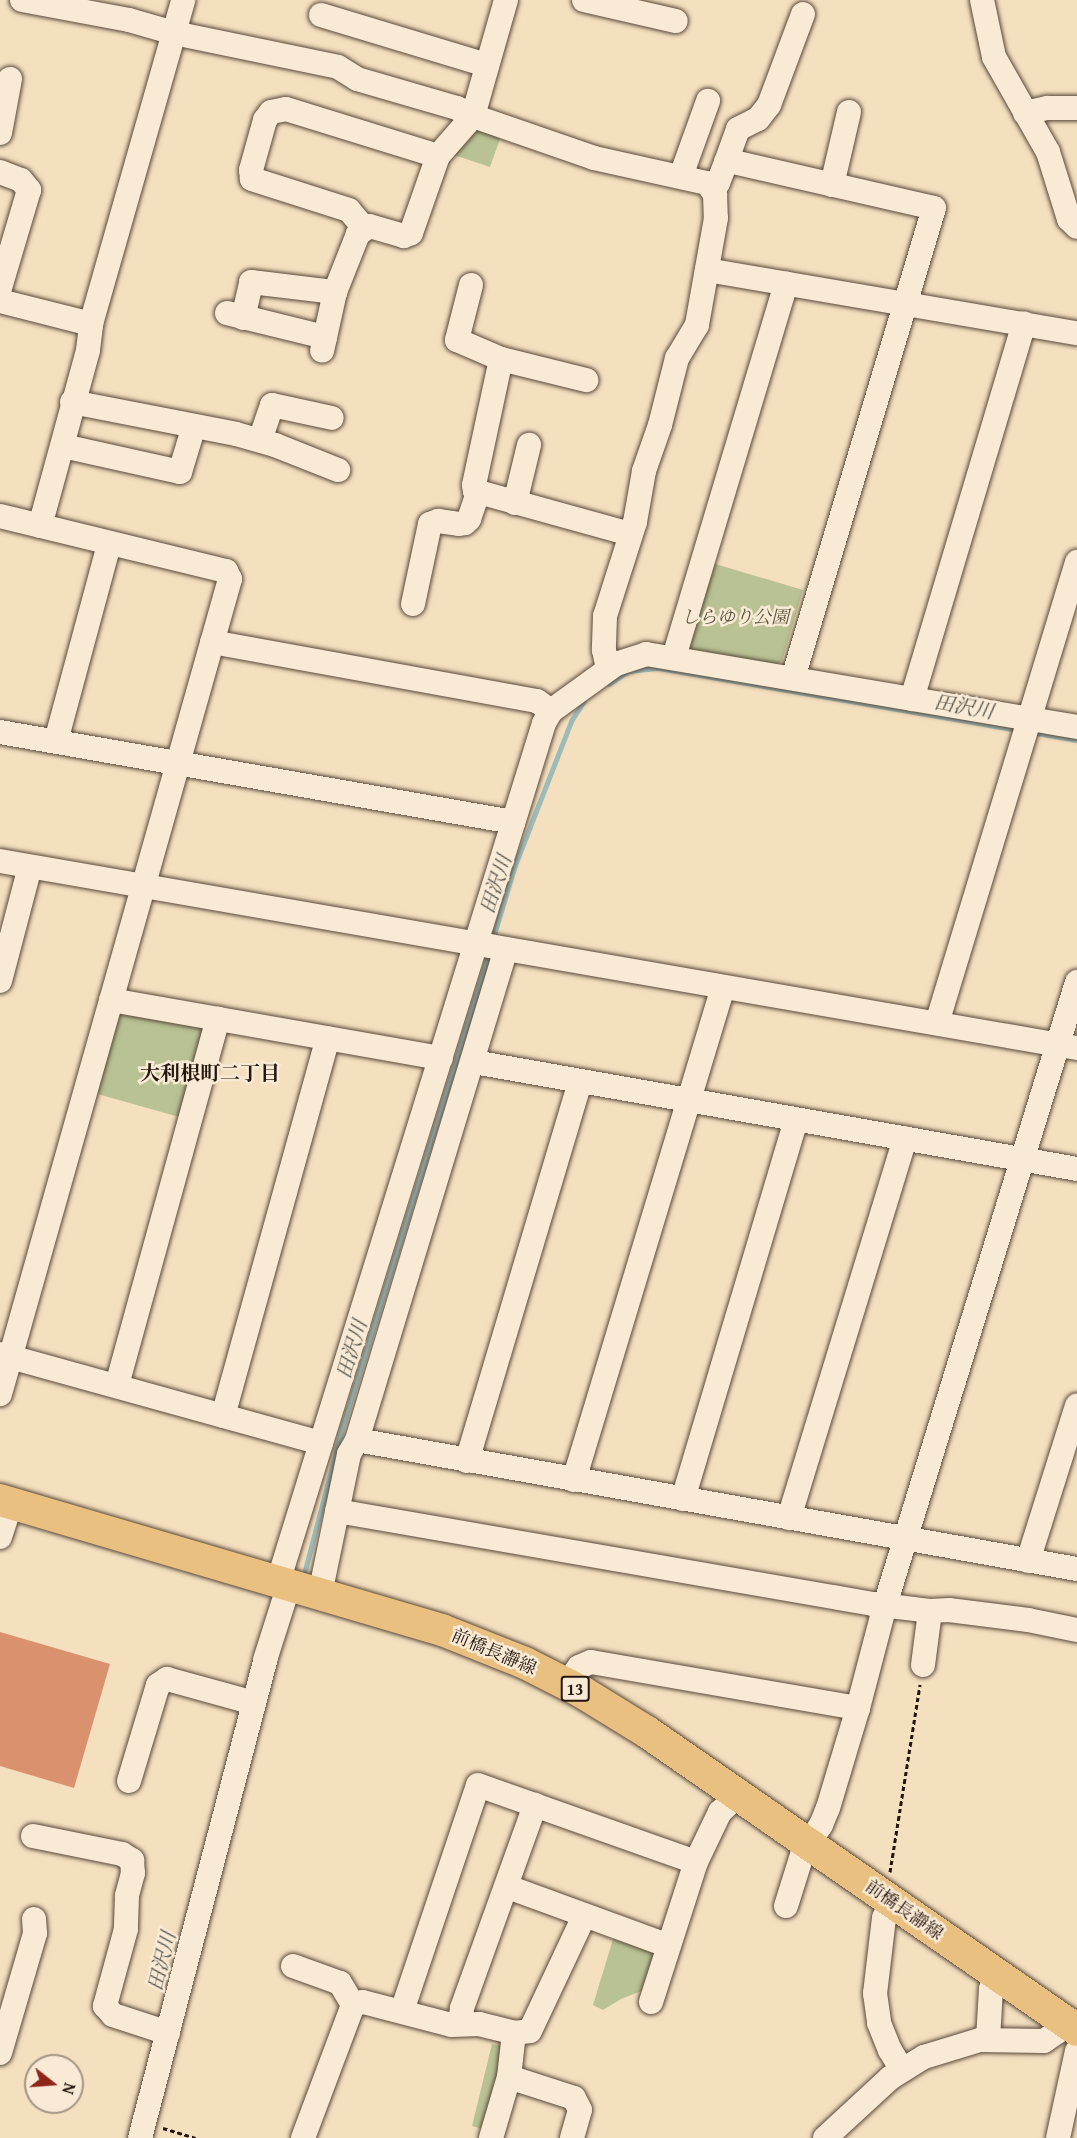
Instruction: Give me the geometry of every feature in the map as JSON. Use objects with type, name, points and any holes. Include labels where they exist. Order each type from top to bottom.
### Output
[{"type":"main road","name":"前橋長瀞線","points":[[5,1502],[472,1640],[567,1684],[647,1732],[810,1843],[891,1887],[997,1976],[1071,2026]]},
{"type":"street","points":[[22,0],[129,20],[174,33],[338,67],[357,79],[457,108],[473,116],[594,158],[681,176],[712,187]]},
{"type":"street","points":[[40,526],[88,350],[91,324],[183,0]]},
{"type":"street","points":[[335,292],[251,282],[235,316],[323,344],[335,292],[358,234],[369,226],[404,236],[411,233],[438,156],[473,116],[506,0]]},
{"type":"street","points":[[584,0],[676,21]]},
{"type":"street","points":[[982,0],[994,57],[1048,152],[1069,219],[1077,226]]},
{"type":"street","points":[[712,187],[718,183],[738,129],[758,119],[769,105],[803,14]]},
{"type":"street","points":[[321,15],[487,65]]},
{"type":"street","points":[[0,133],[10,79]]},
{"type":"street","points":[[681,176],[708,101]]},
{"type":"street","points":[[1025,113],[1047,108],[1077,108]]},
{"type":"street","points":[[364,228],[349,210],[252,179],[254,160],[265,120],[271,112],[286,109],[438,156]]},
{"type":"street","points":[[832,185],[849,112]]},
{"type":"street","points":[[726,162],[934,208],[793,678]]},
{"type":"street","points":[[0,172],[21,180],[29,190],[0,288]]},
{"type":"street","points":[[608,669],[604,650],[605,616],[637,513],[644,471],[660,425],[677,358],[697,325],[717,213],[712,187]]},
{"type":"street","points":[[707,270],[1077,333]]},
{"type":"street","points":[[674,657],[786,283]]},
{"type":"street","points":[[471,285],[457,340],[501,359],[586,380]]},
{"type":"street","points":[[0,302],[91,324]]},
{"type":"street","points":[[912,699],[1024,323]]},
{"type":"street","points":[[413,604],[430,524],[432,521],[444,521],[459,524],[469,519],[474,504],[474,485],[501,359]]},
{"type":"street","points":[[72,402],[260,441],[338,470]]},
{"type":"street","points":[[260,441],[272,405],[332,418]]},
{"type":"street","points":[[63,446],[180,472],[194,426]]},
{"type":"street","points":[[515,503],[530,445]]},
{"type":"street","points":[[474,504],[515,503],[630,534]]},
{"type":"street","points":[[0,516],[226,571],[229,574],[144,886],[5,1356],[0,1394]]},
{"type":"street","points":[[56,741],[110,544]]},
{"type":"street","points":[[937,1023],[1077,562]]},
{"type":"street","points":[[212,642],[537,701],[551,711]]},
{"type":"street","points":[[142,2130],[321,1443],[544,723],[551,711],[608,669],[637,656],[674,657],[1077,727]]},
{"type":"street","points":[[0,732],[513,822]]},
{"type":"street","points":[[0,861],[1068,1046]]},
{"type":"street","points":[[0,981],[30,867]]},
{"type":"street","points":[[320,1594],[349,1454],[357,1440],[474,1062],[506,949]]},
{"type":"street","points":[[786,1906],[802,1855],[821,1826],[828,1808],[858,1708],[885,1605],[1021,1160],[1068,1046],[1077,982]]},
{"type":"street","points":[[574,1480],[691,1101],[723,987]]},
{"type":"street","points":[[111,1000],[441,1058]]},
{"type":"street","points":[[117,1385],[218,1019]]},
{"type":"street","points":[[224,1416],[328,1038]]},
{"type":"street","points":[[474,1062],[1077,1169]]},
{"type":"street","points":[[467,1461],[580,1082]]},
{"type":"street","points":[[683,1499],[796,1119]]},
{"type":"street","points":[[789,1518],[905,1138]]},
{"type":"street","points":[[383,1244],[414,1254]]},
{"type":"street","points":[[5,1356],[321,1443]]},
{"type":"street","points":[[1028,1561],[1077,1406]]},
{"type":"street","points":[[357,1440],[1077,1569]]},
{"type":"street","points":[[0,1537],[5,1502]]},
{"type":"street","points":[[337,1511],[885,1605],[1017,1619],[1077,1630]]},
{"type":"street","points":[[923,1665],[930,1611]]},
{"type":"street","points":[[567,1684],[579,1667],[591,1662],[858,1708]]},
{"type":"street","points":[[129,1781],[158,1685],[167,1679],[254,1703]]},
{"type":"street","points":[[402,2011],[478,1785],[696,1862]]},
{"type":"street","points":[[651,2002],[696,1862],[720,1812],[739,1794]]},
{"type":"street","points":[[460,2024],[462,2008],[508,1887],[535,1805]]},
{"type":"street","points":[[33,1836],[122,1854],[132,1860],[133,1873],[127,1896],[126,1929],[105,2006],[113,2015],[168,2033]]},
{"type":"street","points":[[508,1887],[669,1947]]},
{"type":"street","points":[[891,1887],[884,1918],[875,1993],[879,2023],[902,2070]]},
{"type":"street","points":[[303,2138],[353,2006],[363,2002],[452,2025],[479,2024],[514,2033],[530,2031],[584,1916]]},
{"type":"street","points":[[0,2053],[35,1933],[34,1919]]},
{"type":"street","points":[[293,1966],[340,1983],[353,2006]]},
{"type":"street","points":[[988,2039],[991,1989],[997,1976]]},
{"type":"street","points":[[825,2138],[902,2070],[944,2049],[988,2039],[1044,2041],[1071,2026]]},
{"type":"street","points":[[491,2138],[509,2077],[514,2033]]},
{"type":"street","points":[[1058,2138],[1077,2051]]},
{"type":"street","points":[[509,2077],[574,2098],[580,2110],[572,2138]]},
{"type":"path","points":[[891,1887],[923,1665]]},
{"type":"path","points":[[142,2130],[196,2138]]},
{"type":"green space","points":[[482,129],[501,136],[490,167],[454,155],[471,131]]},
{"type":"green space","name":"しらゆり公園","points":[[702,560],[803,590],[782,661],[770,668],[684,654]]},
{"type":"green space","points":[[126,1012],[203,1025],[207,1034],[183,1118],[94,1093],[116,1018]]},
{"type":"green space","points":[[614,1936],[651,1948],[655,1954],[644,1990],[621,1999],[603,2010],[593,2005]]},
{"type":"green space","points":[[492,2044],[502,2046],[498,2076],[483,2129],[472,2126]]},
{"type":"building","points":[[0,1632],[110,1664],[74,1788],[0,1766]]},
{"type":"waterway","name":"田沢川","points":[[609,684],[628,671],[659,668],[1019,730]]},
{"type":"waterway","name":"田沢川","points":[[492,941],[515,865],[571,721],[584,701]]},
{"type":"waterway","name":"田沢川","points":[[1031,732],[1077,740]]},
{"type":"waterway","name":"田沢川","points":[[305,1570],[342,1428],[489,953]]},
{"type":"district","name":"大利根町二丁目","points":[[210,1072]]}]
